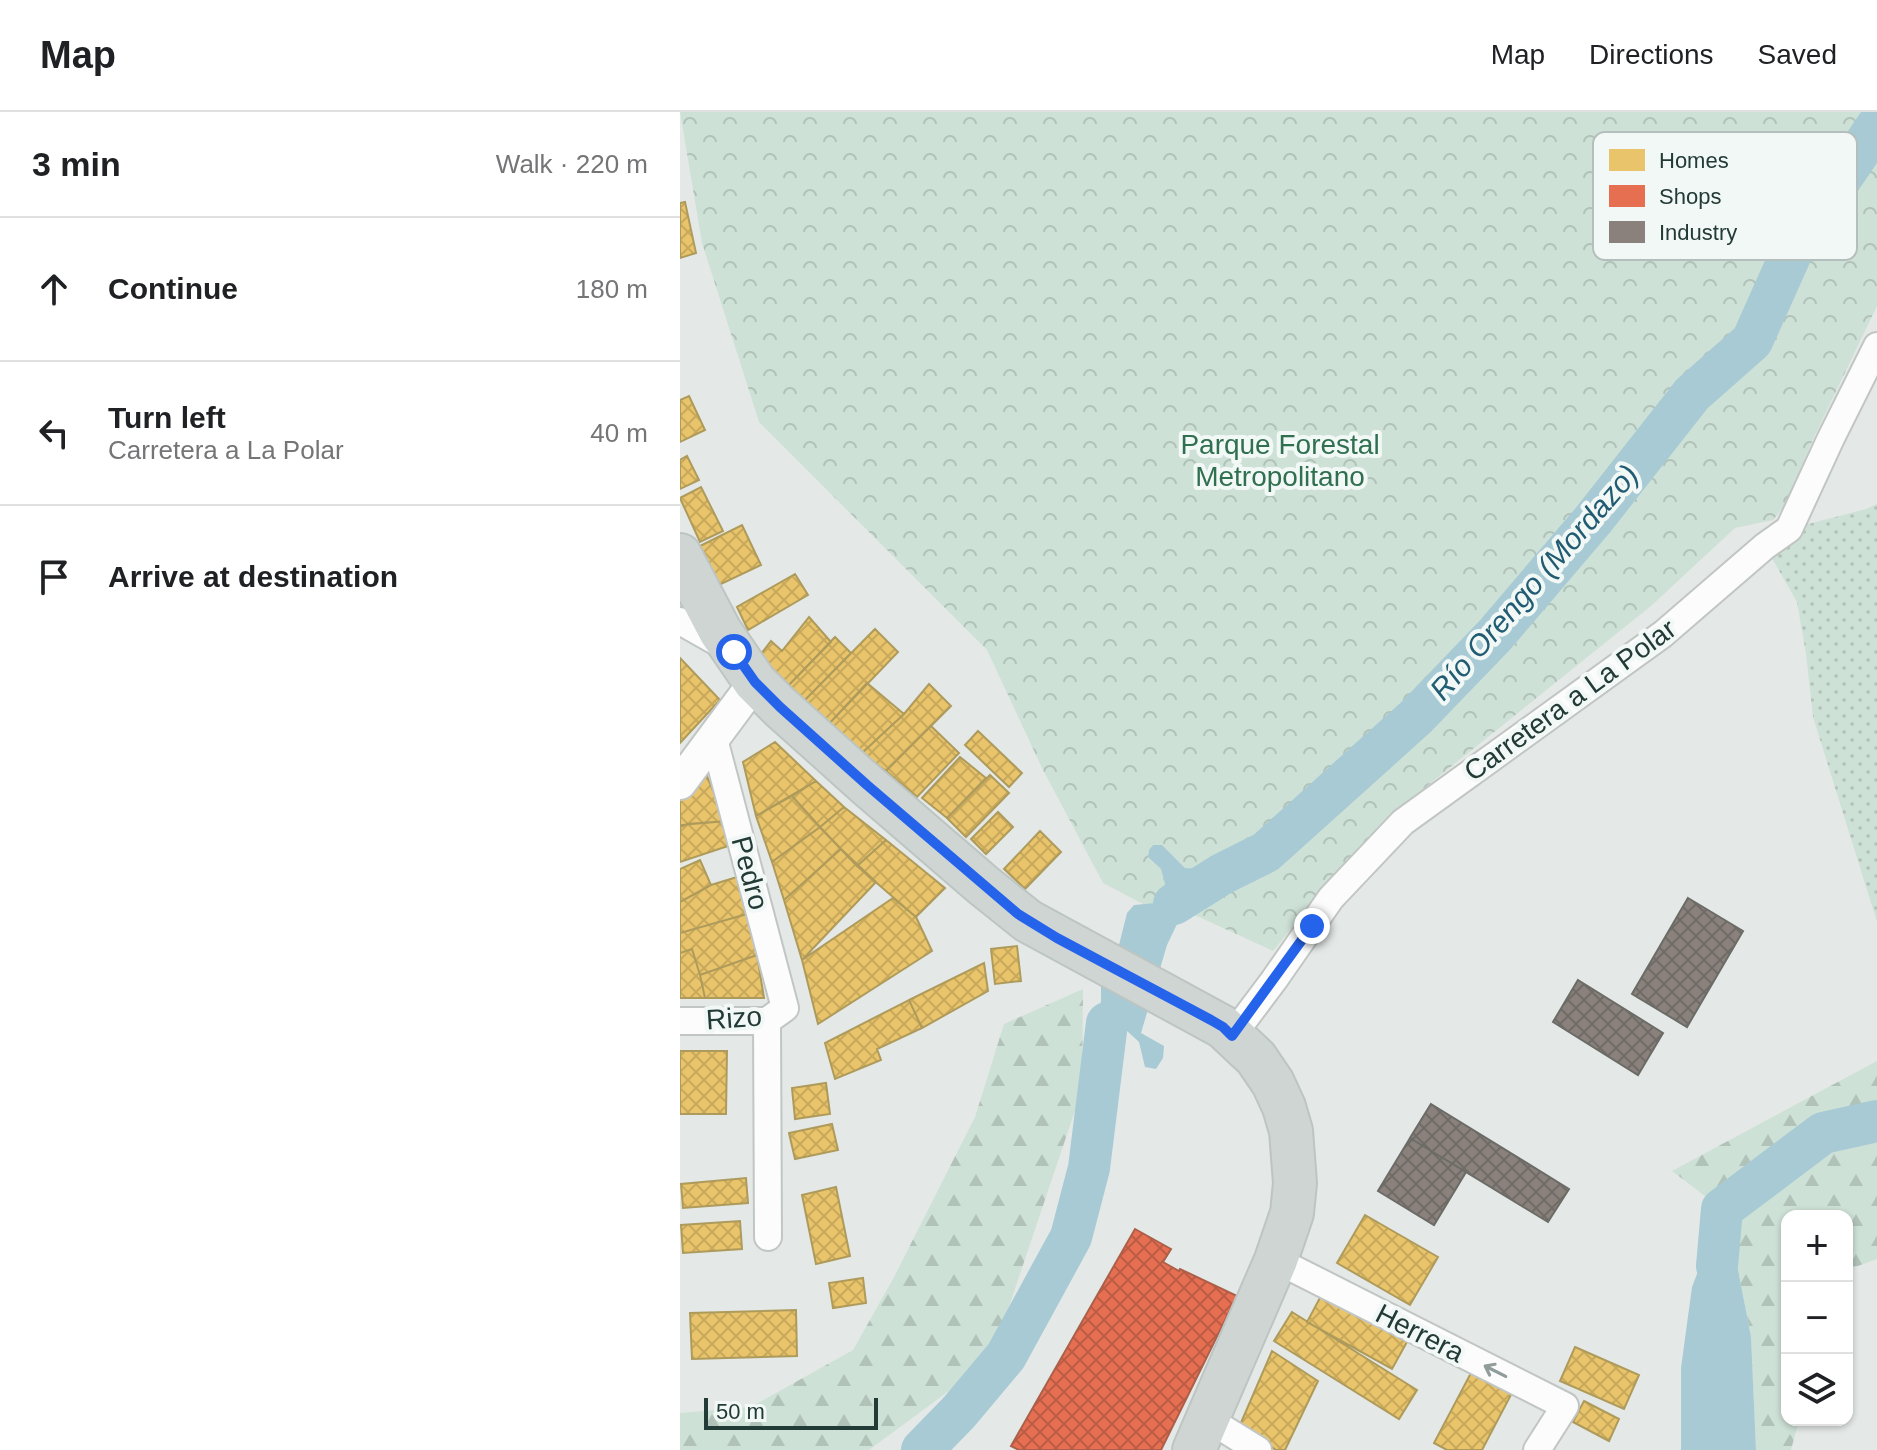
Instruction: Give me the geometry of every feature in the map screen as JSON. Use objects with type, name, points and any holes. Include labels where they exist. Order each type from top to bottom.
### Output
[{"type":"main road","points":[[680,555],[720,631],[745,667],[867,785],[1018,914],[1222,1028],[1256,1058],[1273,1083],[1291,1131],[1295,1183],[1292,1213],[1276,1260],[1201,1434]]},
{"type":"street","name":"Carretera a La Polar","points":[[1222,1028],[1274,980],[1331,898],[1403,822],[1663,634],[1789,529],[1877,346]]},
{"type":"street","points":[[680,621],[745,667],[714,739],[680,783]]},
{"type":"street","name":"Pedro","points":[[714,739],[776,1014],[768,1237]]},
{"type":"street","name":"Rizo","points":[[680,1021],[776,1014]]},
{"type":"street","name":"Herrera","points":[[1276,1260],[1565,1406],[1537,1450]]},
{"type":"street","points":[[1201,1434],[1258,1450]]},
{"type":"green space","name":"Parque Forestal Metropolitano","points":[[680,112],[1877,112],[1877,306],[1785,505],[1773,520],[1735,528],[1651,606],[1397,810],[1322,891],[1273,951],[1186,911],[1197,897],[1205,869],[1185,868],[1162,845],[1153,845],[1148,857],[1161,869],[1165,884],[1162,898],[1156,903],[1145,905],[1103,883],[1042,768],[987,650],[759,422],[702,243]]},
{"type":"green space","points":[[1877,504],[1877,922],[1813,717],[1797,602],[1765,546],[1789,529]]},
{"type":"green space","points":[[1083,989],[1082,1090],[991,1360],[869,1450],[680,1450],[680,1413],[751,1407],[853,1350],[893,1279],[975,1117],[1004,1024]]},
{"type":"green space","points":[[1877,1061],[1877,1259],[1853,1268],[1853,1210],[1781,1210],[1781,1426],[1797,1426],[1791,1450],[1756,1450],[1751,1337],[1734,1249],[1722,1209],[1672,1171]]},
{"type":"water","points":[[1153,845],[1162,845],[1185,868],[1222,874],[1197,897],[1177,924],[1167,945],[1141,1033],[1164,1046],[1163,1058],[1156,1069],[1145,1067],[1139,1042],[1127,1031],[1121,1033],[1121,1044],[1112,1056],[1114,1080],[1085,1079],[1085,1029],[1101,1002],[1101,972],[1119,945],[1127,913],[1134,905],[1156,903],[1162,897],[1165,884],[1161,869],[1148,857]]},
{"type":"water","points":[[1722,1209],[1734,1249],[1751,1337],[1756,1450],[1681,1450],[1681,1368],[1692,1287]]},
{"type":"building: Homes","points":[[685,202],[696,253],[680,258],[680,203]]},
{"type":"building: Homes","points":[[689,396],[705,430],[680,442],[680,400]]},
{"type":"building: Homes","points":[[687,456],[699,480],[680,489],[680,460]]},
{"type":"building: Homes","points":[[701,487],[723,531],[700,542],[680,498]]},
{"type":"building: Homes","points":[[742,525],[761,565],[719,585],[700,546]]},
{"type":"building: Homes","points":[[795,574],[808,595],[748,630],[737,607]]},
{"type":"building: Homes","points":[[809,617],[831,642],[785,689],[757,659],[771,641],[782,651]]},
{"type":"building: Homes","points":[[875,629],[898,652],[827,726],[800,705]]},
{"type":"building: Homes","points":[[835,637],[851,653],[800,705],[785,689]]},
{"type":"building: Homes","points":[[680,658],[720,700],[680,743]]},
{"type":"building: Homes","points":[[867,683],[904,714],[861,754],[827,726]]},
{"type":"building: Homes","points":[[929,684],[951,706],[886,771],[861,754],[904,714]]},
{"type":"building: Homes","points":[[931,726],[959,753],[917,797],[886,771]]},
{"type":"building: Homes","points":[[978,731],[1022,773],[1009,787],[965,745]]},
{"type":"building: Homes","points":[[775,742],[816,781],[756,816],[743,762]]},
{"type":"building: Homes","points":[[960,757],[986,778],[947,818],[922,798]]},
{"type":"building: Homes","points":[[703,767],[726,821],[680,825],[680,800]]},
{"type":"building: Homes","points":[[990,775],[1009,793],[966,837],[947,818]]},
{"type":"building: Homes","points":[[816,781],[844,807],[820,827],[792,796]]},
{"type":"building: Homes","points":[[792,796],[820,827],[772,862],[756,816]]},
{"type":"building: Homes","points":[[844,807],[886,840],[857,866],[820,827]]},
{"type":"building: Homes","points":[[998,812],[1013,827],[986,854],[971,839]]},
{"type":"building: Homes","points":[[726,821],[728,846],[680,862],[680,827]]},
{"type":"building: Homes","points":[[820,827],[841,849],[784,900],[772,862]]},
{"type":"building: Homes","points":[[1040,831],[1061,852],[1025,889],[1004,869]]},
{"type":"building: Homes","points":[[886,840],[945,888],[916,917],[857,866]]},
{"type":"building: Homes","points":[[841,849],[876,882],[802,960],[784,900]]},
{"type":"building: Homes","points":[[700,860],[711,885],[680,902],[680,869]]},
{"type":"building: Homes","points":[[737,877],[747,914],[680,933],[680,902],[711,885]]},
{"type":"building: Homes","points":[[893,898],[916,917],[932,951],[818,1024],[802,960]]},
{"type":"building: Homes","points":[[747,914],[757,955],[700,975],[692,949],[680,953],[680,933]]},
{"type":"building: Homes","points":[[1017,946],[1021,981],[995,984],[991,949]]},
{"type":"building: Homes","points":[[692,949],[705,998],[680,998],[680,953]]},
{"type":"building: Homes","points":[[757,955],[764,998],[705,998],[700,975]]},
{"type":"building: Homes","points":[[984,963],[988,991],[922,1028],[909,1000]]},
{"type":"building: Homes","points":[[909,1000],[922,1028],[877,1049],[881,1060],[835,1079],[825,1043]]},
{"type":"building: Homes","points":[[680,1051],[727,1051],[726,1114],[680,1114]]},
{"type":"building: Homes","points":[[826,1083],[830,1114],[795,1119],[792,1088]]},
{"type":"building: Homes","points":[[832,1124],[838,1150],[795,1159],[789,1133]]},
{"type":"building: Homes","points":[[746,1178],[748,1203],[683,1208],[681,1184]]},
{"type":"building: Homes","points":[[836,1187],[850,1256],[816,1264],[802,1195]]},
{"type":"building: Homes","points":[[1365,1215],[1438,1257],[1410,1305],[1337,1263]]},
{"type":"building: Homes","points":[[740,1221],[742,1249],[683,1253],[681,1225]]},
{"type":"building: Homes","points":[[863,1278],[866,1303],[833,1308],[829,1283]]},
{"type":"building: Homes","points":[[1322,1294],[1407,1342],[1392,1369],[1307,1322]]},
{"type":"building: Homes","points":[[796,1310],[797,1356],[692,1359],[690,1313]]},
{"type":"building: Homes","points":[[1292,1312],[1417,1390],[1399,1419],[1274,1341]]},
{"type":"building: Homes","points":[[1575,1347],[1639,1375],[1624,1409],[1560,1381]]},
{"type":"building: Homes","points":[[1272,1351],[1318,1381],[1285,1450],[1276,1450],[1240,1425]]},
{"type":"building: Homes","points":[[1473,1369],[1513,1391],[1482,1450],[1447,1450],[1434,1443]]},
{"type":"building: Homes","points":[[1584,1401],[1619,1419],[1609,1441],[1573,1422]]},
{"type":"building: Shops","points":[[1135,1229],[1171,1249],[1163,1262],[1237,1296],[1161,1450],[1019,1450],[1011,1446]]},
{"type":"building: Industry","points":[[1688,898],[1743,931],[1687,1027],[1632,994]]},
{"type":"building: Industry","points":[[1578,980],[1663,1033],[1638,1075],[1553,1022]]},
{"type":"building: Industry","points":[[1431,1104],[1569,1189],[1548,1222],[1410,1138]]},
{"type":"building: Industry","points":[[1410,1138],[1466,1172],[1434,1225],[1378,1191]]},
{"type":"waterway","name":"Río Orengo (Mordazo)","points":[[1857,155],[1877,126]]},
{"type":"waterway","name":"Río Orengo (Mordazo)","points":[[1174,904],[1222,874],[1266,852],[1416,717],[1495,635],[1593,520],[1692,394],[1752,341],[1788,260]]},
{"type":"waterway","name":"Río Orengo (Mordazo)","points":[[922,1450],[1006,1356],[1071,1237],[1089,1168],[1107,1023]]},
{"type":"waterway","points":[[1717,1266],[1722,1209],[1823,1133],[1877,1121]]},
{"type":"route","points":[[734,652],[755,682],[780,707],[1018,914],[1211,1020],[1232,1036],[1312,926]]}]
